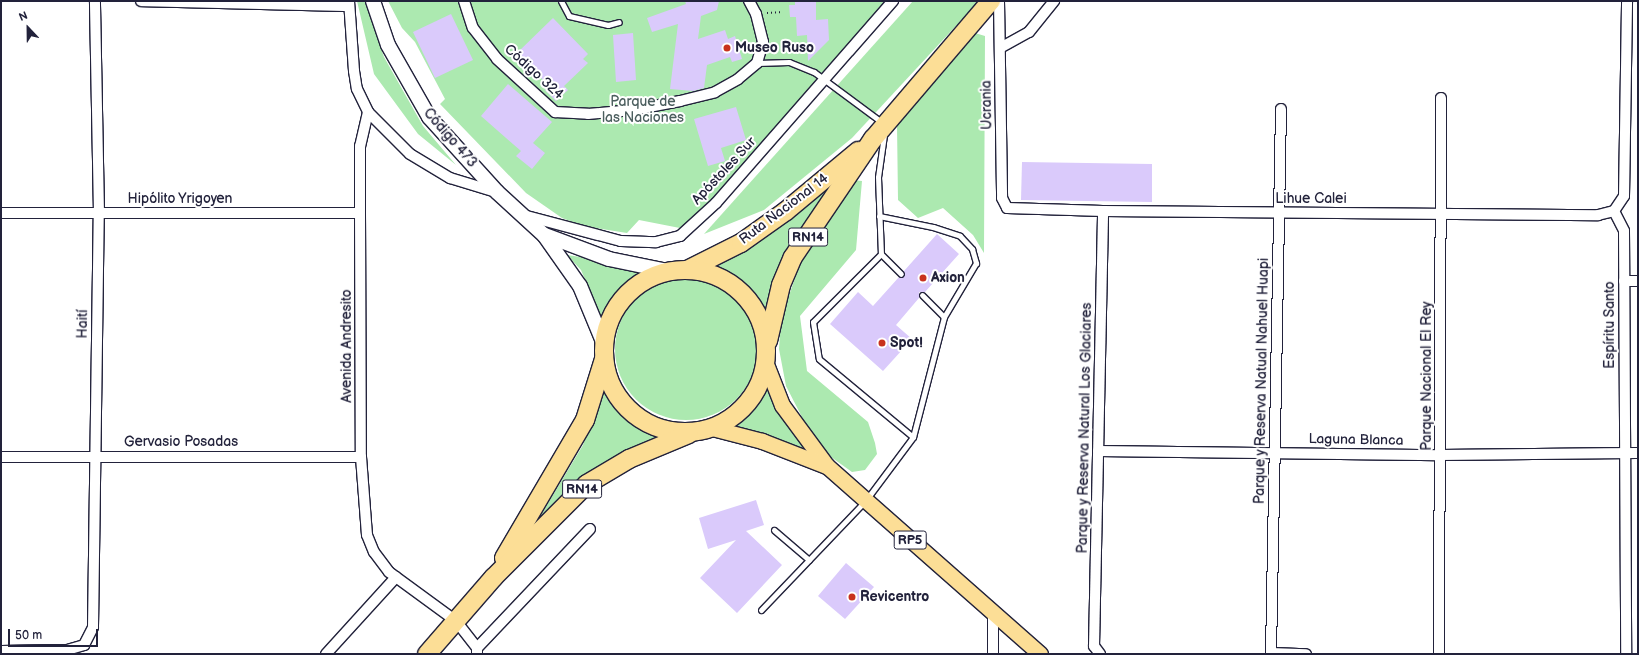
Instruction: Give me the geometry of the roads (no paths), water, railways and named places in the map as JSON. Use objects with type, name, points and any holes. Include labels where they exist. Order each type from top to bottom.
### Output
[{"type":"highway","name":"Ruta Nacional 14","points":[[689,269],[754,234],[786,211],[873,139],[991,1]]},
{"type":"highway","name":"Ruta Nacional 14","points":[[767,345],[781,285],[794,257],[873,139]]},
{"type":"highway","name":"RN14","points":[[427,654],[493,578],[587,484],[629,459],[693,432],[712,428],[731,418],[748,404],[760,385],[766,364],[767,345],[762,322],[751,301],[734,284],[712,273],[689,269],[667,271],[644,280],[624,297],[610,319],[604,352],[585,420],[493,578]]},
{"type":"highway","name":"RN14","points":[[604,352],[610,384],[624,405],[644,421],[668,430],[693,432]]},
{"type":"main road","name":"Código 473","points":[[373,1],[388,45],[429,117],[497,192],[544,235]]},
{"type":"main road","points":[[544,235],[609,259],[667,271]]},
{"type":"main road","points":[[544,235],[580,286],[604,352]]},
{"type":"main road","name":"RP5","points":[[766,364],[782,404],[827,466],[1040,654]]},
{"type":"main road","name":"RP5","points":[[712,428],[762,441],[827,466]]},
{"type":"street","name":"Haití","points":[[1,650],[67,650],[84,645],[94,626],[94,456],[99,213],[95,1]]},
{"type":"street","points":[[141,1],[349,4],[357,89],[368,112],[410,154],[450,178],[497,192]]},
{"type":"street","name":"Código 324","points":[[464,1],[473,28],[497,59],[555,112],[610,112],[680,102],[715,92],[738,79],[756,63],[763,42],[756,14],[749,1]]},
{"type":"street","name":"Apóstoles Sur","points":[[522,215],[621,241],[656,242],[680,236],[716,203],[893,1]]},
{"type":"street","name":"Ucrania","points":[[999,1],[1002,198],[1007,208]]},
{"type":"street","points":[[1000,48],[1029,32],[1054,1]]},
{"type":"street","points":[[1614,211],[1624,196],[1627,1]]},
{"type":"street","name":"Parque Nacional El Rey","points":[[1439,654],[1442,214],[1441,98]]},
{"type":"street","name":"Parque y Reserva Natual Nahuel Huapi","points":[[1271,654],[1281,109]]},
{"type":"street","name":"Avenida Andresito","points":[[368,112],[360,146],[361,457],[367,535],[374,552],[396,577],[456,621],[477,651]]},
{"type":"street","name":"Lihue Calei","points":[[1007,208],[1103,211],[1598,215],[1614,211]]},
{"type":"street","name":"Parque y Reserva Natural Los Glaciares","points":[[1097,650],[1098,451],[1103,211]]},
{"type":"street","name":"Espíritu Santo","points":[[1614,211],[1624,231],[1626,654]]},
{"type":"street","name":"Hipólito Yrigoyen","points":[[1,213],[360,213]]},
{"type":"street","points":[[1624,281],[1638,281]]},
{"type":"street","name":"Laguna Blanca","points":[[1098,451],[1440,455],[1638,452]]},
{"type":"street","name":"Gervasio Posadas","points":[[1,457],[361,457]]},
{"type":"street","points":[[477,651],[590,529]]},
{"type":"street","points":[[326,654],[396,577]]},
{"type":"street","points":[[993,613],[993,654]]},
{"type":"street","points":[[1271,654],[1306,654]]},
{"type":"lane","points":[[561,1],[569,16],[608,24],[619,22]]},
{"type":"lane","points":[[756,63],[789,62],[814,72],[886,125],[878,177],[881,254],[901,274]]},
{"type":"lane","points":[[762,610],[866,500],[913,437],[944,317],[976,262],[972,249],[960,236],[933,227],[879,216]]},
{"type":"lane","points":[[881,254],[813,322],[819,359],[913,437]]},
{"type":"lane","points":[[922,295],[944,317]]},
{"type":"lane","points":[[774,530],[809,560]]},
{"type":"place","name":"Museo Ruso","points":[[727,48]]},
{"type":"place","name":"Axion","points":[[923,278]]},
{"type":"place","name":"Spot!","points":[[882,343]]},
{"type":"place","name":"Revicentro","points":[[852,597]]},
{"type":"park label","name":"Parque de las Naciones","points":[[643,110]]}]
